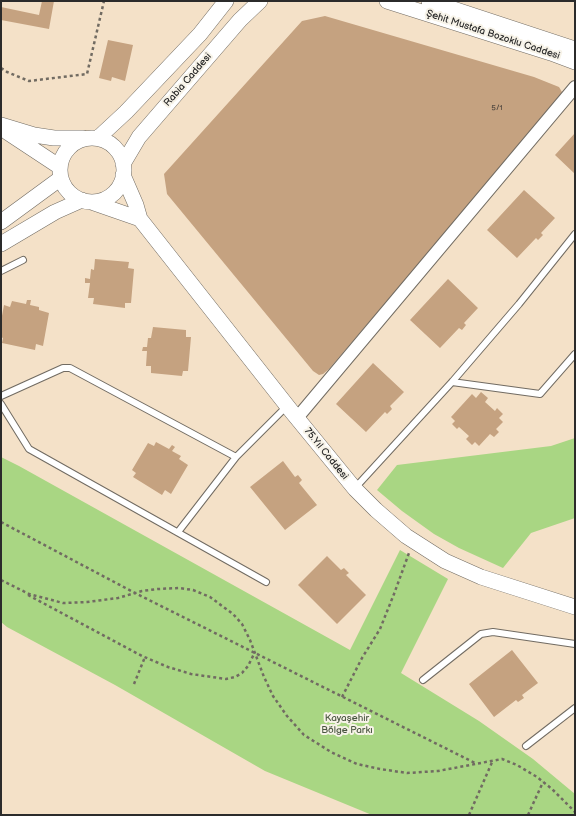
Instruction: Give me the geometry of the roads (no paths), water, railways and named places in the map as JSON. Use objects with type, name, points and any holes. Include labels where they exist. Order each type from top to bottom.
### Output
[{"type":"street","points":[[1,222],[60,173],[62,157],[68,148],[77,141],[93,138],[126,112],[200,34],[226,1]]},
{"type":"street","name":"Rabia Caddesi","points":[[1,244],[55,212],[86,201],[100,200],[109,196],[118,186],[123,170],[139,136],[240,20],[260,1]]},
{"type":"street","name":"Şehit Mustafa Bozoklu Caddesi","points":[[387,1],[575,62]]},
{"type":"street","name":"Şehit Mustafa Bozoklu Caddesi","points":[[429,1],[575,49]]},
{"type":"street","points":[[297,418],[575,87]]},
{"type":"street","points":[[1,126],[34,135],[54,138],[93,138],[111,144],[117,150],[123,170]]},
{"type":"street","points":[[1,126],[60,173],[68,192],[74,197],[140,219]]},
{"type":"street","name":"75.Yıl Caddesi","points":[[123,170],[140,219],[354,489],[376,510],[413,541],[445,561],[481,578],[575,607]]},
{"type":"lane","points":[[354,489],[452,382],[519,304],[575,234]]},
{"type":"lane","points":[[1,271],[23,260]]},
{"type":"lane","points":[[452,382],[540,394],[575,354]]},
{"type":"lane","points":[[1,396],[63,368],[70,368],[236,457]]},
{"type":"lane","points":[[1,404],[28,449],[266,582]]},
{"type":"lane","points":[[178,532],[236,457],[287,406]]},
{"type":"lane","points":[[424,680],[481,634],[493,632],[575,644]]},
{"type":"lane","points":[[526,746],[575,708]]},
{"type":"park label","name":"Kayaşehir Bölge Parkı","points":[[347,724]]}]
